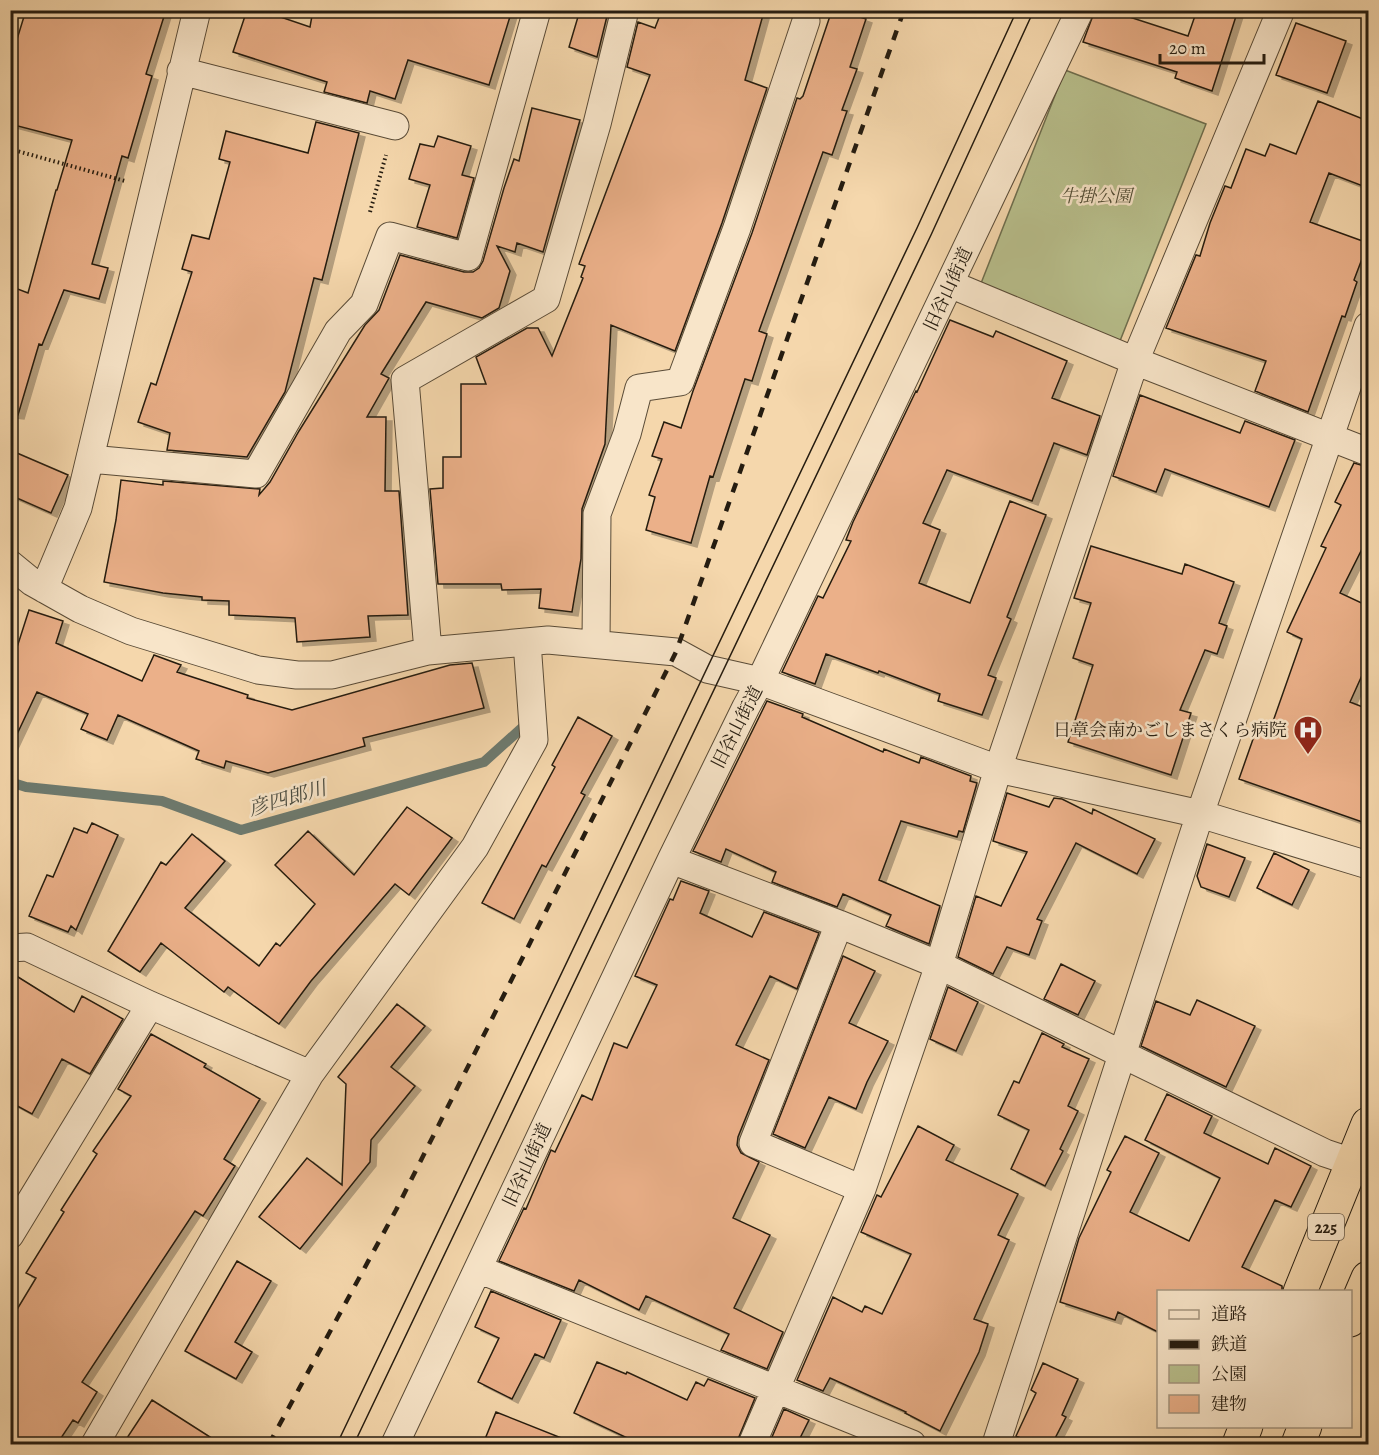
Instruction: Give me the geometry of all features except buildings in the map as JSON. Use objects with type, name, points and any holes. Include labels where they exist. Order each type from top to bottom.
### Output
[{"type":"highway","name":"225","points":[[1301,1290],[1368,1124]]},
{"type":"highway","points":[[1352,1315],[1368,1278]]},
{"type":"highway","points":[[1239,1444],[1245,1428]]},
{"type":"highway","points":[[1298,1444],[1304,1428]]},
{"type":"street","points":[[44,589],[78,508],[196,10]]},
{"type":"street","points":[[90,459],[255,474],[338,331],[364,303],[390,236],[468,257],[537,10]]},
{"type":"street","points":[[428,651],[405,380],[546,299],[597,124],[625,10]]},
{"type":"street","name":"旧谷山街道","points":[[395,1444],[671,860],[760,681],[1080,10]]},
{"type":"street","points":[[752,1444],[862,1189],[939,965],[998,769],[1135,361],[1281,10]]},
{"type":"street","points":[[596,644],[597,514],[627,434],[639,388],[680,382],[737,228],[806,21]]},
{"type":"street","points":[[181,71],[395,126]]},
{"type":"street","points":[[950,284],[1135,361],[1368,452]]},
{"type":"street","points":[[996,1444],[1200,814],[1368,326]]},
{"type":"street","points":[[10,564],[32,582],[80,609],[131,631],[258,670],[297,675],[332,675],[428,651],[548,640],[676,652],[707,669],[760,681],[998,769],[1200,814],[1368,865]]},
{"type":"street","points":[[95,1444],[310,1074],[475,847],[534,740],[527,642]]},
{"type":"street","points":[[671,860],[939,965],[1325,1153],[1352,1162]]},
{"type":"street","points":[[838,924],[753,1143],[862,1189]]},
{"type":"street","points":[[10,948],[27,947],[150,1005],[310,1074]]},
{"type":"street","points":[[10,1235],[150,1005]]},
{"type":"street","points":[[478,1269],[912,1444]]},
{"type":"path","points":[[10,149],[153,188]]},
{"type":"green space","name":"牛掛公園","points":[[1065,70],[1206,124],[1116,351],[976,296]]},
{"type":"waterway","name":"彦四郎川","points":[[10,782],[26,787],[162,801],[241,830],[484,762],[524,726]]},
{"type":"tram line","points":[[337,1444],[917,228],[1017,10]]},
{"type":"tram line","points":[[354,1444],[931,235],[1034,10]]},
{"type":"railway","points":[[269,1444],[396,1210],[676,652],[904,10]]},
{"type":"place","name":"日章会南かごしまさくら病院","points":[[1308,756]]}]
